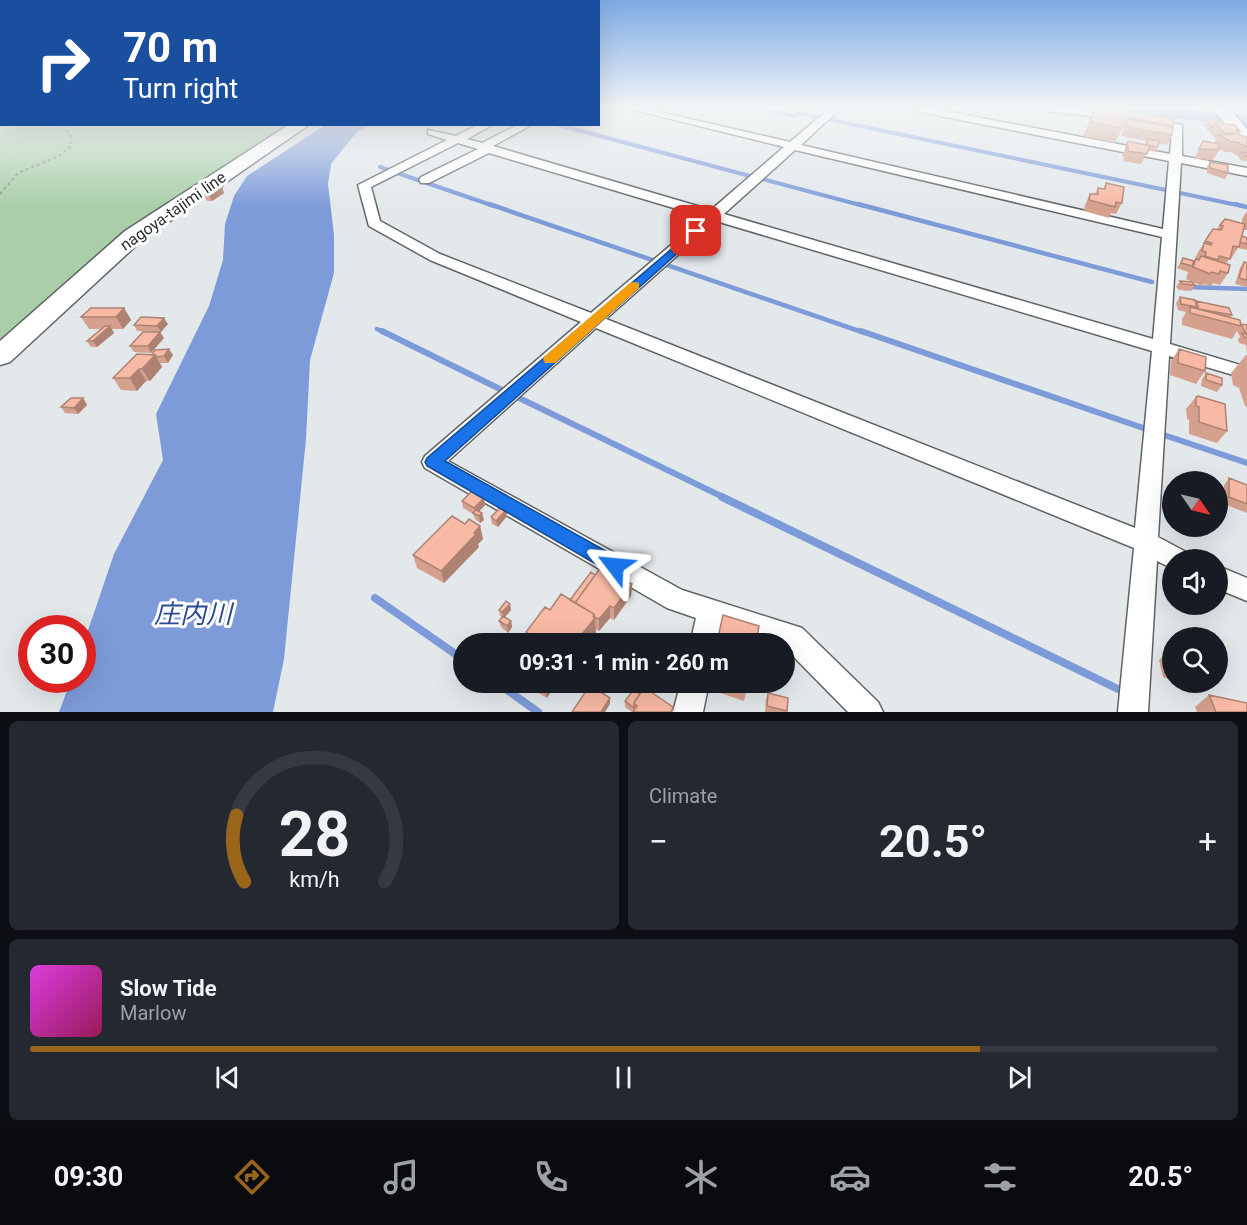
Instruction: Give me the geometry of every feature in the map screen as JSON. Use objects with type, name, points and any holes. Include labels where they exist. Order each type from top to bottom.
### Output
[{"type":"main road","name":"nagoya-tajimi line","points":[[0,356],[133,236],[276,141]]},
{"type":"street","points":[[454,141],[364,185],[374,223],[435,257],[1147,543],[1162,552]]},
{"type":"street","points":[[461,141],[1247,374]]},
{"type":"street","points":[[425,180],[497,141]]},
{"type":"street","points":[[776,141],[1171,235]]},
{"type":"street","points":[[796,141],[433,462],[676,600],[794,637],[868,712]]},
{"type":"street","points":[[1089,141],[1247,172]]},
{"type":"street","points":[[1133,712],[1178,141]]},
{"type":"street","points":[[1228,581],[1247,590]]},
{"type":"street","points":[[706,633],[711,611]]},
{"type":"street","points":[[688,712],[692,693]]},
{"type":"path","points":[[0,194],[19,172],[58,156],[70,147],[72,141]]},
{"type":"green space","points":[[0,141],[266,141],[123,232],[0,341]]},
{"type":"water","name":"庄内川","points":[[300,141],[350,141],[331,164],[328,184],[334,235],[334,273],[310,360],[306,439],[284,659],[273,712],[59,712],[66,693],[96,693],[96,615],[93,615],[114,554],[163,460],[156,414],[209,306],[223,260],[225,224],[234,196],[247,176]]},
{"type":"building","points":[[1129,141],[1150,146],[1147,154],[1128,151],[1128,146],[1126,146]]},
{"type":"building","points":[[1147,141],[1159,141],[1158,147],[1146,145]]},
{"type":"building","points":[[1203,141],[1219,144],[1219,150],[1199,149]]},
{"type":"building","points":[[1247,141],[1247,147],[1237,142],[1231,142]]},
{"type":"building","points":[[1210,162],[1228,165],[1228,173],[1210,168]]},
{"type":"building","points":[[1106,183],[1124,187],[1122,203],[1116,202],[1115,207],[1089,200],[1090,194],[1098,194],[1098,188],[1105,189]]},
{"type":"building","points":[[216,187],[222,187],[210,196],[204,195]]},
{"type":"building","points":[[1225,219],[1245,224],[1239,247],[1233,246],[1230,259],[1219,256],[1218,260],[1205,256],[1206,252],[1202,251],[1204,243],[1211,245],[1212,243],[1205,241],[1213,229],[1221,230],[1223,226],[1220,225]]},
{"type":"building","points":[[1242,236],[1247,238],[1247,244],[1240,242]]},
{"type":"building","points":[[1201,256],[1230,265],[1228,273],[1220,271],[1219,274],[1211,272],[1210,274],[1193,267],[1196,259],[1199,260]]},
{"type":"building","points":[[1183,258],[1194,261],[1192,266],[1181,263]]},
{"type":"building","points":[[1244,262],[1247,263],[1247,280],[1239,278]]},
{"type":"building","points":[[1180,281],[1192,282],[1195,285],[1183,284]]},
{"type":"building","points":[[1180,297],[1195,300],[1197,307],[1181,304]]},
{"type":"building","points":[[1196,301],[1229,308],[1232,315],[1199,309]]},
{"type":"building","points":[[1190,307],[1240,320],[1241,326],[1190,313]]},
{"type":"building","points":[[91,308],[124,308],[116,317],[81,317]]},
{"type":"building","points":[[141,317],[164,318],[157,326],[134,325]]},
{"type":"building","points":[[1241,324],[1247,325],[1247,338],[1242,333],[1246,334]]},
{"type":"building","points":[[105,326],[110,326],[93,341],[87,341]]},
{"type":"building","points":[[143,332],[160,332],[148,346],[130,346]]},
{"type":"building","points":[[169,349],[164,356],[157,357],[152,354],[155,350]]},
{"type":"building","points":[[1179,349],[1206,357],[1205,371],[1178,363]]},
{"type":"building","points":[[137,354],[155,355],[130,378],[113,378]]},
{"type":"building","points":[[1206,373],[1222,378],[1222,385],[1206,380]]},
{"type":"building","points":[[1198,396],[1225,404],[1227,431],[1199,422],[1199,407],[1196,406]]},
{"type":"building","points":[[71,398],[83,398],[74,408],[61,407]]},
{"type":"building","points":[[1229,478],[1247,485],[1247,504],[1229,497]]},
{"type":"building","points":[[472,491],[484,498],[474,508],[462,501]]},
{"type":"building","points":[[501,507],[506,510],[496,521],[491,517]]},
{"type":"building","points":[[476,510],[482,513],[479,516],[473,513]]},
{"type":"building","points":[[452,516],[465,524],[469,519],[480,526],[474,533],[476,534],[441,571],[413,555]]},
{"type":"building","points":[[601,567],[632,584],[614,608],[610,606],[599,619],[575,603]]},
{"type":"building","points":[[591,572],[595,575],[575,603],[570,600]]},
{"type":"building","points":[[561,594],[594,614],[595,618],[583,633],[526,632],[545,607],[550,610]]},
{"type":"building","points":[[506,601],[510,604],[502,612],[499,610]]},
{"type":"building","points":[[723,615],[759,626],[758,633],[719,633]]},
{"type":"building","points":[[503,616],[511,621],[507,626],[499,621]]},
{"type":"building","points":[[585,693],[602,693],[610,698],[601,712],[572,712]]},
{"type":"building","points":[[631,693],[640,694],[634,703],[634,708],[625,701]]},
{"type":"building","points":[[640,693],[652,693],[673,707],[671,712],[633,712],[637,706],[634,703]]},
{"type":"building","points":[[768,693],[788,698],[787,711],[767,706]]},
{"type":"building","points":[[1209,695],[1247,703],[1247,712],[1216,712]]},
{"type":"waterway","points":[[620,141],[750,176]]},
{"type":"waterway","points":[[933,141],[1242,206]]},
{"type":"waterway","points":[[380,167],[494,206]]},
{"type":"waterway","points":[[762,179],[864,206]]},
{"type":"waterway","points":[[489,204],[865,333]]},
{"type":"waterway","points":[[858,204],[1152,282]]},
{"type":"waterway","points":[[1235,204],[1247,207]]},
{"type":"waterway","points":[[1189,287],[1247,289]]},
{"type":"waterway","points":[[377,329],[385,333]]},
{"type":"waterway","points":[[382,331],[506,392]]},
{"type":"waterway","points":[[861,331],[1149,430]]},
{"type":"waterway","points":[[515,396],[725,498]]},
{"type":"waterway","points":[[1158,433],[1247,463]]},
{"type":"waterway","points":[[722,497],[1118,689]]},
{"type":"waterway","points":[[375,598],[453,652]]},
{"type":"waterway","points":[[511,693],[538,712]]},
{"type":"slow traffic","points":[[550,359],[634,286]]},
{"type":"route","points":[[615,566],[433,462],[696,231]]}]
